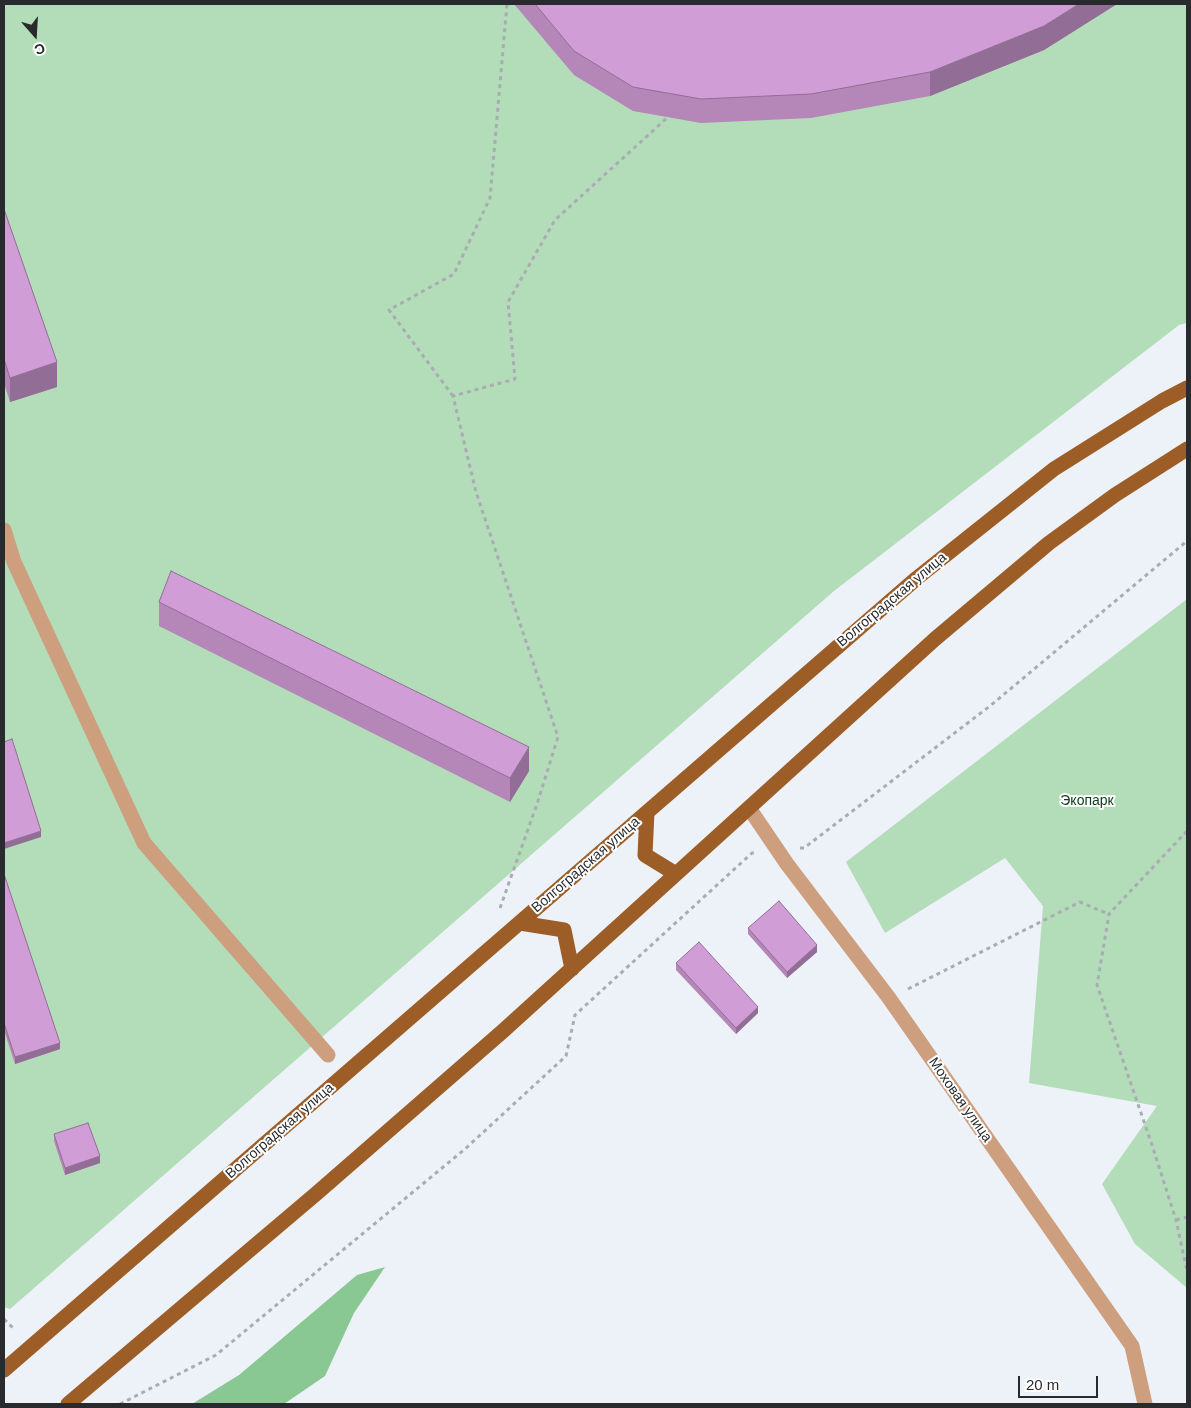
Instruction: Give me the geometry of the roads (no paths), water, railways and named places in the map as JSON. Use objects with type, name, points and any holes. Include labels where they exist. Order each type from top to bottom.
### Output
[{"type":"main road","name":"Волгоградская улица","points":[[4,1370],[917,578],[1054,469],[1110,432],[1187,388]]},
{"type":"main road","points":[[70,1403],[317,1193],[503,1031],[935,639],[1050,543],[1115,495],[1187,450]]},
{"type":"main road","points":[[647,812],[645,855],[676,874]]},
{"type":"main road","points":[[520,923],[564,930],[572,969]]},
{"type":"street","points":[[4,530],[14,562],[144,843],[328,1055]]},
{"type":"street","name":"Моховая улица","points":[[749,808],[777,850],[889,998],[1132,1346],[1145,1404]]},
{"type":"park label","name":"Экопарк","points":[[1087,801]]}]
